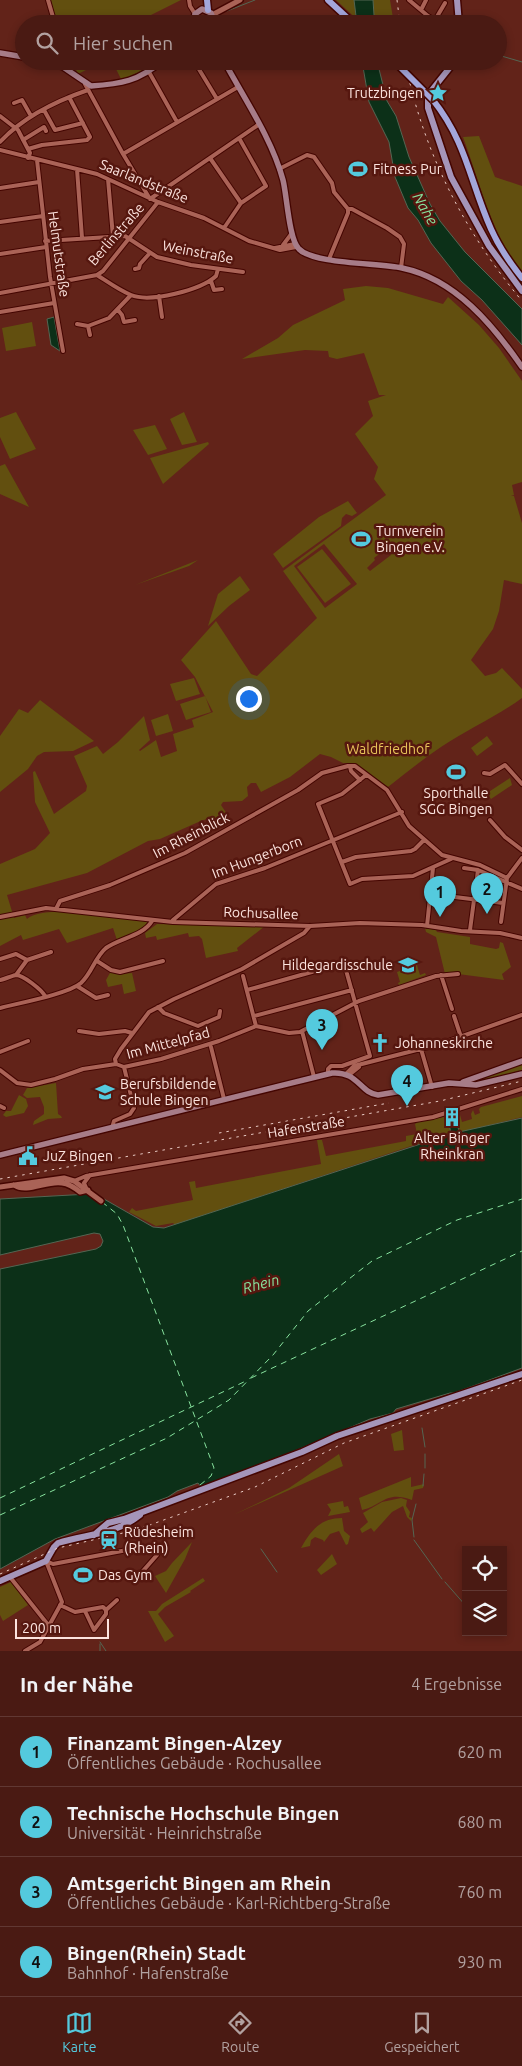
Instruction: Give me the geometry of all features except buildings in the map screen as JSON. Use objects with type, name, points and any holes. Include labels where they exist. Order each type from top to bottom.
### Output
[{"type":"highway","points":[[203,11],[206,0]]},
{"type":"highway","points":[[328,0],[344,15]]},
{"type":"highway","points":[[403,70],[432,100],[449,123],[461,145],[495,237],[522,278]]},
{"type":"main road","points":[[457,0],[458,15]]},
{"type":"main road","points":[[201,15],[203,11],[205,15]]},
{"type":"main road","points":[[0,53],[15,56]]},
{"type":"main road","points":[[69,70],[86,86],[136,79],[151,70]]},
{"type":"main road","points":[[229,70],[277,161],[296,246]]},
{"type":"main road","points":[[449,70],[431,90],[427,103],[452,177],[489,246],[522,292]]},
{"type":"main road","name":"Saarlandstraße","points":[[296,246],[308,255],[401,268],[430,277],[458,295],[487,323],[522,367]]},
{"type":"main road","points":[[475,1082],[522,1062]]},
{"type":"main road","points":[[0,1155],[328,1074],[347,1074],[375,1094],[452,1083],[475,1082],[522,1074]]},
{"type":"main road","points":[[0,1581],[46,1562],[56,1544],[94,1535],[108,1523],[299,1453],[337,1436],[522,1374]]},
{"type":"street","points":[[48,0],[52,15]]},
{"type":"street","points":[[189,0],[190,6],[203,11],[240,0]]},
{"type":"street","points":[[409,0],[428,15]]},
{"type":"street","points":[[421,10],[426,0]]},
{"type":"street","points":[[438,15],[445,3]]},
{"type":"street","points":[[199,70],[217,100]]},
{"type":"street","points":[[149,72],[177,122]]},
{"type":"street","points":[[0,142],[14,127],[86,86],[150,199],[258,125]]},
{"type":"street","points":[[123,154],[238,87]]},
{"type":"street","points":[[28,149],[42,145],[88,140],[90,137],[69,96]]},
{"type":"street","points":[[14,103],[22,100],[31,116]]},
{"type":"street","points":[[44,110],[55,130],[83,123]]},
{"type":"street","points":[[0,116],[14,127],[23,140],[28,149],[28,158]]},
{"type":"street","points":[[23,140],[44,127],[46,131]]},
{"type":"street","points":[[224,228],[241,203],[266,186],[239,138]]},
{"type":"street","name":"Saarlandstraße","points":[[0,150],[77,169],[108,179],[150,199],[204,218],[249,241],[283,250],[296,246]]},
{"type":"street","points":[[279,169],[311,155],[332,183],[334,192],[348,209],[380,224],[400,237],[404,244],[401,268]]},
{"type":"street","points":[[210,158],[241,203]]},
{"type":"street","name":"Helmutstraße","points":[[37,160],[51,284],[63,351]]},
{"type":"street","points":[[77,169],[82,238]]},
{"type":"street","points":[[108,179],[113,237]]},
{"type":"street","points":[[0,188],[39,182]]},
{"type":"street","name":"Berlinstraße","points":[[0,293],[97,275],[103,271],[158,202]]},
{"type":"street","points":[[329,259],[348,209]]},
{"type":"street","points":[[0,222],[43,216]]},
{"type":"street","points":[[282,246],[292,234]]},
{"type":"street","points":[[0,254],[82,238],[125,236],[129,238]]},
{"type":"street","name":"Weinstraße","points":[[129,238],[150,253],[166,259],[243,272]]},
{"type":"street","name":"Saarlandstraße","points":[[273,248],[296,246]]},
{"type":"street","name":"Weinstraße","points":[[135,269],[139,268],[140,264],[150,253]]},
{"type":"street","points":[[97,275],[132,295],[159,296],[198,288],[211,281],[216,276],[218,269]]},
{"type":"street","points":[[211,281],[214,290],[222,289]]},
{"type":"street","points":[[77,324],[88,326],[109,318],[132,295]]},
{"type":"street","points":[[159,296],[162,317]]},
{"type":"street","points":[[0,312],[54,303]]},
{"type":"street","points":[[118,310],[124,322],[135,320]]},
{"type":"street","points":[[88,326],[90,335]]},
{"type":"street","points":[[484,773],[494,773],[505,765],[505,769],[522,784]]},
{"type":"street","points":[[360,780],[350,771],[350,766],[355,766],[387,790],[409,826],[442,855],[451,859],[480,865],[522,889]]},
{"type":"street","name":"Im Rheinblick","points":[[56,909],[60,901],[110,885],[186,853],[298,790],[322,772],[350,766]]},
{"type":"street","points":[[366,775],[342,794],[318,804],[350,884],[362,879],[413,876],[451,859]]},
{"type":"street","name":"Im Hungerborn","points":[[173,922],[216,884],[265,868],[402,812]]},
{"type":"street","points":[[490,820],[504,837],[522,850]]},
{"type":"street","points":[[342,862],[356,857],[411,851],[424,840]]},
{"type":"street","points":[[501,922],[507,880],[522,858]]},
{"type":"street","points":[[427,926],[433,868]]},
{"type":"street","points":[[464,868],[478,870],[507,880]]},
{"type":"street","points":[[470,930],[478,870]]},
{"type":"street","points":[[431,894],[503,902]]},
{"type":"street","name":"Rochusallee","points":[[0,917],[26,910],[56,909],[173,922],[310,926],[360,923],[427,926],[461,931],[470,930],[508,934],[522,938]]},
{"type":"street","points":[[0,1008],[77,986],[108,947],[147,928],[152,921]]},
{"type":"street","points":[[116,1064],[116,1056],[147,1013],[242,969],[304,933],[310,926]]},
{"type":"street","points":[[16,976],[26,960],[51,952]]},
{"type":"street","points":[[0,959],[16,954],[26,960]]},
{"type":"street","points":[[97,961],[111,970],[120,972],[163,961]]},
{"type":"street","points":[[247,990],[344,963],[370,1056],[342,1066],[332,1066],[328,1069],[328,1074]]},
{"type":"street","points":[[243,976],[256,1026],[290,1032],[302,1032],[356,1002],[441,975],[458,974]]},
{"type":"street","points":[[441,975],[452,1009]]},
{"type":"street","points":[[0,980],[16,976],[21,977],[42,991],[45,996]]},
{"type":"street","points":[[77,986],[96,998],[108,995]]},
{"type":"street","points":[[254,1016],[352,990]]},
{"type":"street","points":[[158,1007],[164,1013],[198,1026],[219,1017],[220,1011]]},
{"type":"street","points":[[347,1074],[363,1065],[461,1037],[522,1015]]},
{"type":"street","points":[[454,1016],[461,1037]]},
{"type":"street","name":"Im Mittelpfad","points":[[0,1070],[17,1083],[31,1085],[55,1079],[83,1068],[116,1064],[124,1067],[186,1052],[220,1041],[256,1026]]},
{"type":"street","points":[[78,1031],[99,1034],[132,1033]]},
{"type":"street","points":[[302,1032],[314,1077]]},
{"type":"street","points":[[0,1052],[28,1041]]},
{"type":"street","points":[[211,1047],[224,1099]]},
{"type":"street","points":[[422,1049],[432,1087]]},
{"type":"street","points":[[347,1074],[354,1066],[363,1065]]},
{"type":"street","points":[[112,1128],[114,1121],[130,1114],[134,1108],[124,1067]]},
{"type":"street","points":[[356,1068],[358,1081]]},
{"type":"street","name":"Hafenstraße","points":[[74,1181],[90,1175],[433,1117],[522,1089]]},
{"type":"street","points":[[14,1185],[21,1188],[62,1182],[80,1192],[88,1190],[84,1182],[90,1175]]},
{"type":"street","name":"Hafenstraße","points":[[0,1187],[57,1177],[74,1181],[102,1201]]},
{"type":"street","points":[[46,1562],[53,1564],[143,1547],[159,1549],[157,1555],[135,1580]]},
{"type":"street","points":[[25,1651],[40,1642],[62,1599],[46,1562]]},
{"type":"street","points":[[10,1577],[49,1626]]},
{"type":"street","points":[[85,1611],[94,1630],[106,1614],[106,1610],[117,1600]]},
{"type":"street","points":[[60,1605],[72,1611],[85,1611],[103,1607],[106,1610]]},
{"type":"green space","points":[[51,0],[181,0],[151,15],[55,15]]},
{"type":"green space","points":[[336,0],[390,0],[392,15],[352,15]]},
{"type":"green space","points":[[76,70],[86,70],[78,74]]},
{"type":"green space","points":[[116,70],[142,70],[122,81]]},
{"type":"green space","points":[[479,136],[495,177],[522,186],[522,272],[511,257],[494,225],[463,137]]},
{"type":"green space","name":"Waldfriedhof","points":[[366,286],[388,288],[443,304],[448,297],[479,325],[499,348],[522,381],[522,482],[512,485],[514,495],[511,496],[514,496],[522,523],[522,584],[504,580],[499,611],[493,629],[471,660],[485,676],[496,673],[502,668],[522,689],[522,698],[441,747],[388,787],[355,763],[343,763],[320,754],[290,777],[261,792],[256,783],[251,783],[247,787],[248,796],[242,801],[223,802],[221,805],[227,814],[221,817],[203,820],[160,839],[148,841],[87,873],[7,895],[14,918],[25,915],[27,919],[36,914],[50,912],[85,913],[148,922],[143,928],[117,940],[113,928],[67,943],[59,929],[23,940],[21,935],[0,946],[0,864],[35,849],[50,833],[35,802],[33,772],[35,771],[54,814],[86,791],[87,786],[74,756],[97,746],[103,754],[144,716],[150,740],[139,750],[156,740],[161,757],[177,751],[173,734],[194,727],[192,720],[213,712],[195,677],[181,660],[216,621],[251,674],[257,676],[317,618],[283,571],[386,495],[374,479],[378,467],[355,434],[373,416],[368,401],[386,395],[379,395],[364,353],[337,359],[329,357],[328,351],[305,350],[242,359],[278,338],[293,325],[345,300],[343,289]],"holes":[[[324,544],[357,584],[325,608],[294,566]],[[386,549],[391,555],[370,571],[367,568],[375,560],[374,558]]]},
{"type":"green space","points":[[32,322],[36,346],[6,351],[2,328]]},
{"type":"green space","points":[[16,412],[36,449],[10,459],[0,437],[0,418]]},
{"type":"green space","points":[[184,412],[197,442],[182,445],[170,419]]},
{"type":"green space","points":[[155,425],[167,449],[148,455],[133,430]]},
{"type":"green space","points":[[208,442],[209,444],[163,484],[150,458]]},
{"type":"green space","points":[[5,464],[29,507],[0,494],[0,466]]},
{"type":"green space","points":[[348,501],[357,513],[352,516],[346,514],[342,518],[341,526],[283,568],[273,554],[319,517]]},
{"type":"green space","points":[[322,549],[351,584],[325,603],[297,567]]},
{"type":"green space","points":[[198,560],[189,566],[135,585]]},
{"type":"green space","points":[[240,576],[250,590],[229,606],[208,626],[218,594]]},
{"type":"green space","points":[[194,678],[200,694],[176,701],[170,684]]},
{"type":"green space","points":[[205,696],[211,712],[186,720],[180,704]]},
{"type":"green space","points":[[40,700],[94,741],[73,751],[44,752],[37,756],[28,769],[0,792],[0,736],[19,709],[28,713]]},
{"type":"green space","points":[[168,714],[173,731],[156,736],[151,720]]},
{"type":"green space","points":[[487,736],[493,744],[477,756],[471,748]]},
{"type":"green space","points":[[510,778],[512,785],[491,799],[487,793]]},
{"type":"green space","points":[[157,924],[265,926],[237,948],[238,951],[206,958],[202,939],[199,936],[189,937],[188,933],[157,940],[156,936],[146,938],[145,933]]},
{"type":"green space","points":[[425,928],[436,930],[437,932],[470,937],[470,944],[496,949],[499,948],[500,942],[503,943],[511,967],[502,974],[504,980],[445,974],[436,937],[426,932]]},
{"type":"green space","points":[[417,965],[420,975],[425,973],[426,975],[399,985],[397,972]]},
{"type":"green space","points":[[111,971],[121,974],[132,973],[136,991],[124,994],[122,984],[108,987],[106,980]]},
{"type":"green space","points":[[522,1063],[522,1073],[476,1084],[474,1082],[475,1080]]},
{"type":"green space","points":[[56,1083],[58,1114],[62,1118],[48,1119],[33,1125],[34,1121],[44,1114],[44,1107],[40,1097],[27,1098],[23,1095],[27,1088]]},
{"type":"green space","points":[[19,1095],[26,1099],[28,1106],[24,1113],[6,1117],[3,1115],[6,1111],[11,1111]]},
{"type":"green space","points":[[522,1096],[522,1117],[426,1141],[175,1225],[173,1223],[156,1226],[129,1212],[132,1208],[136,1211],[193,1200],[189,1182],[195,1181],[196,1188],[321,1164],[317,1140],[322,1140],[326,1156],[406,1141],[406,1136],[417,1134],[415,1124],[418,1122],[444,1117],[446,1121],[458,1118],[460,1115],[462,1122],[472,1119],[471,1114],[473,1110],[475,1115],[480,1113],[479,1109],[481,1107]]},
{"type":"green space","points":[[402,1430],[404,1450],[394,1451],[391,1434]]},
{"type":"green space","points":[[339,1454],[343,1466],[233,1515],[289,1488]]},
{"type":"green space","points":[[411,1477],[411,1487],[424,1484],[423,1488],[414,1490],[412,1500],[403,1497],[390,1497],[362,1510],[359,1498]]},
{"type":"green space","points":[[401,1498],[407,1500],[406,1506],[410,1512],[409,1517],[412,1518],[411,1521],[407,1517],[403,1506],[392,1512],[374,1532],[371,1528],[362,1533],[360,1529],[368,1522],[363,1513],[382,1502]]},
{"type":"green space","points":[[343,1501],[344,1507],[348,1506],[350,1512],[328,1516],[331,1510],[327,1504]]},
{"type":"green space","points":[[342,1518],[344,1531],[350,1536],[348,1544],[346,1545],[339,1531],[330,1534],[324,1542],[315,1537],[311,1540],[310,1546],[301,1548],[317,1526],[328,1520]]},
{"type":"green space","points":[[192,1542],[166,1593],[155,1576],[166,1571]]},
{"type":"green space","points":[[332,1554],[337,1564],[321,1575],[317,1570]]},
{"type":"green space","points":[[203,1578],[205,1581],[191,1592],[165,1607],[158,1614],[174,1636],[165,1642],[148,1611],[156,1611],[162,1604]]},
{"type":"green space","points":[[11,1582],[28,1605],[3,1621],[0,1615],[0,1587]]},
{"type":"water","points":[[354,0],[373,0],[374,15],[356,15]]},
{"type":"water","name":"Nahe","points":[[364,70],[379,70],[387,101],[396,116],[409,157],[430,204],[440,221],[465,252],[522,309],[522,345],[482,300],[461,281],[431,243],[418,220],[408,208],[395,177],[389,142],[369,102]]},
{"type":"water","points":[[54,317],[60,351],[51,345],[47,319]]},
{"type":"water","name":"Rhein","points":[[522,1118],[522,1368],[454,1393],[396,1409],[393,1413],[370,1419],[302,1448],[201,1487],[198,1483],[177,1491],[168,1497],[55,1539],[0,1569],[0,1269],[96,1249],[101,1246],[103,1241],[100,1234],[94,1233],[0,1255],[0,1199],[89,1194],[99,1203],[104,1199],[153,1227],[164,1228],[451,1134],[449,1123],[457,1122],[459,1132]]},
{"type":"waterway","points":[[227,11],[255,0]]},
{"type":"waterway","points":[[507,58],[522,62]]},
{"type":"waterway","points":[[422,1428],[425,1447]]},
{"type":"waterway","points":[[425,1454],[425,1468]]},
{"type":"waterway","points":[[423,1486],[424,1474]]},
{"type":"waterway","points":[[414,1537],[412,1520],[416,1504]]},
{"type":"waterway","points":[[414,1540],[442,1579]]},
{"type":"waterway","points":[[261,1549],[277,1572]]},
{"type":"waterway","points":[[445,1582],[462,1601]]},
{"type":"waterway","points":[[100,1642],[106,1651]]},
{"type":"waterway","points":[[100,1644],[100,1651]]},
{"type":"ferry route","points":[[0,1515],[167,1438],[229,1400],[273,1355],[308,1311],[372,1261],[457,1220],[522,1199]]},
{"type":"ferry route","points":[[102,1202],[117,1214],[123,1225],[214,1468],[211,1476],[200,1485]]},
{"type":"ferry route","points":[[251,1378],[522,1251]]},
{"type":"ferry route","points":[[0,1498],[248,1380]]},
{"type":"railway","points":[[397,0],[399,15]]},
{"type":"railway","points":[[407,70],[434,158],[448,188],[481,246],[522,301]]},
{"type":"railway","points":[[0,1179],[440,1101],[522,1081]]},
{"type":"railway","points":[[219,1133],[389,1103]]},
{"type":"railway","points":[[0,1574],[58,1548],[136,1530],[255,1487],[344,1443],[522,1380]]},
{"type":"place","name":"Trutzbingen","points":[[438,93]]},
{"type":"place","name":"Fitness Pur","points":[[358,169]]},
{"type":"place","name":"Turnverein Bingen e.V.","points":[[361,539]]},
{"type":"place","name":"Sporthalle SGG Bingen","points":[[456,772]]},
{"type":"place","name":"Technische Hochschule Bingen","points":[[487,914]]},
{"type":"place","name":"Finanzamt Bingen-Alzey","points":[[440,917]]},
{"type":"place","name":"Hildegardisschule","points":[[408,965]]},
{"type":"place","name":"Johanneskirche","points":[[380,1043]]},
{"type":"place","name":"Amtsgericht Bingen am Rhein","points":[[322,1050]]},
{"type":"place","name":"Berufsbildende Schule Bingen","points":[[105,1092]]},
{"type":"place","name":"Bingen(Rhein) Stadt","points":[[407,1106]]},
{"type":"place","name":"Alter Binger Rheinkran","points":[[452,1117]]},
{"type":"place","name":"JuZ Bingen","points":[[28,1156]]},
{"type":"place","name":"Rüdesheim (Rhein)","points":[[109,1540]]},
{"type":"place","name":"Das Gym","points":[[83,1575]]}]
